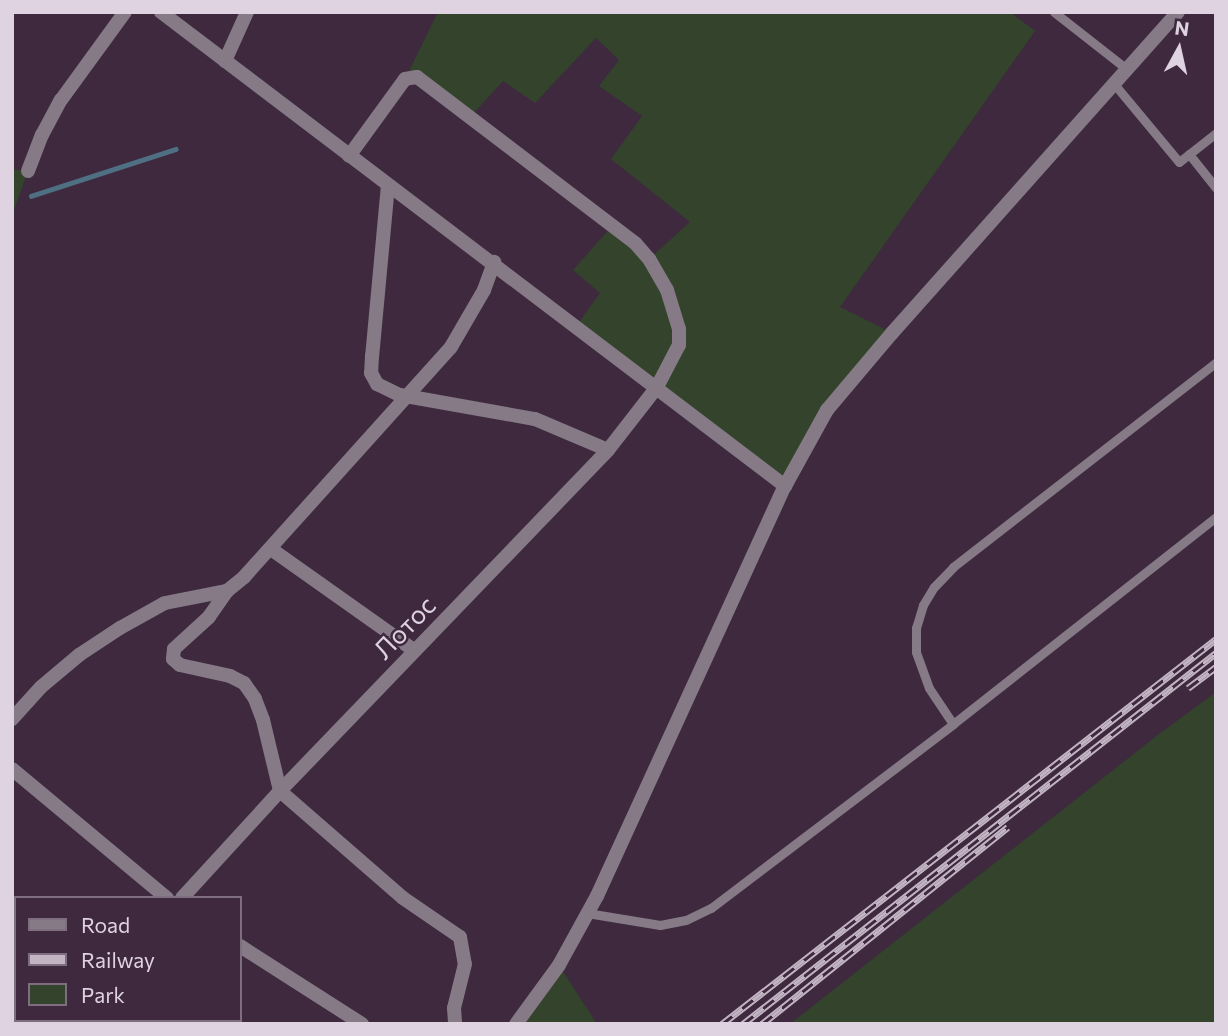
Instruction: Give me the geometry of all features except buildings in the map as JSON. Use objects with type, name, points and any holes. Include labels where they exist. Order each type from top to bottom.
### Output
[{"type":"street","points":[[28,171],[42,135],[61,100],[125,12]]},
{"type":"street","points":[[161,12],[349,156],[494,262],[785,486]]},
{"type":"street","points":[[225,61],[247,12]]},
{"type":"street","points":[[516,1024],[558,965],[587,913],[785,486],[827,410],[849,381],[1178,12]]},
{"type":"street","name":"Лотос","points":[[184,896],[280,790],[608,450],[657,387],[679,345],[679,328],[667,290],[649,259],[625,235],[417,77],[405,79],[349,156]]},
{"type":"street","points":[[388,185],[371,373],[377,384],[408,396],[535,419],[608,450]]},
{"type":"street","points":[[455,1024],[454,1008],[465,964],[460,937],[403,898],[280,790],[256,699],[244,683],[230,676],[180,665],[173,659],[174,649],[209,617],[227,591],[271,549],[451,347],[467,323],[494,262]]},
{"type":"street","points":[[271,549],[415,651]]},
{"type":"street","points":[[12,719],[41,687],[79,655],[120,628],[165,603],[227,591]]},
{"type":"street","points":[[12,769],[165,896]]},
{"type":"street","points":[[242,947],[362,1024]]},
{"type":"lane","points":[[1054,12],[1128,70]]},
{"type":"lane","points":[[1115,85],[1179,162],[1216,133]]},
{"type":"lane","points":[[1189,154],[1216,188]]},
{"type":"lane","points":[[953,724],[929,688],[916,652],[916,628],[923,605],[934,587],[953,567],[1216,362]]},
{"type":"lane","points":[[587,913],[660,925],[686,920],[698,914],[953,724],[1216,517]]},
{"type":"green space","points":[[438,12],[1010,12],[1035,31],[840,307],[892,333],[849,381],[785,486],[577,325],[600,293],[573,270],[613,225],[649,259],[690,222],[611,159],[642,116],[599,86],[619,60],[596,38],[535,103],[503,81],[470,117],[417,77],[405,79]]},
{"type":"green space","points":[[12,169],[28,171],[12,216]]},
{"type":"green space","points":[[1216,692],[1216,1024],[790,1024],[1159,734]]},
{"type":"green space","points":[[559,965],[597,1024],[516,1024]]},
{"type":"waterway","points":[[31,196],[176,149]]},
{"type":"railway","points":[[722,1024],[1216,639]]},
{"type":"railway","points":[[743,1024],[1216,653]]},
{"type":"railway","points":[[1188,688],[1216,667]]},
{"type":"railway","points":[[762,1024],[1008,827]]}]
